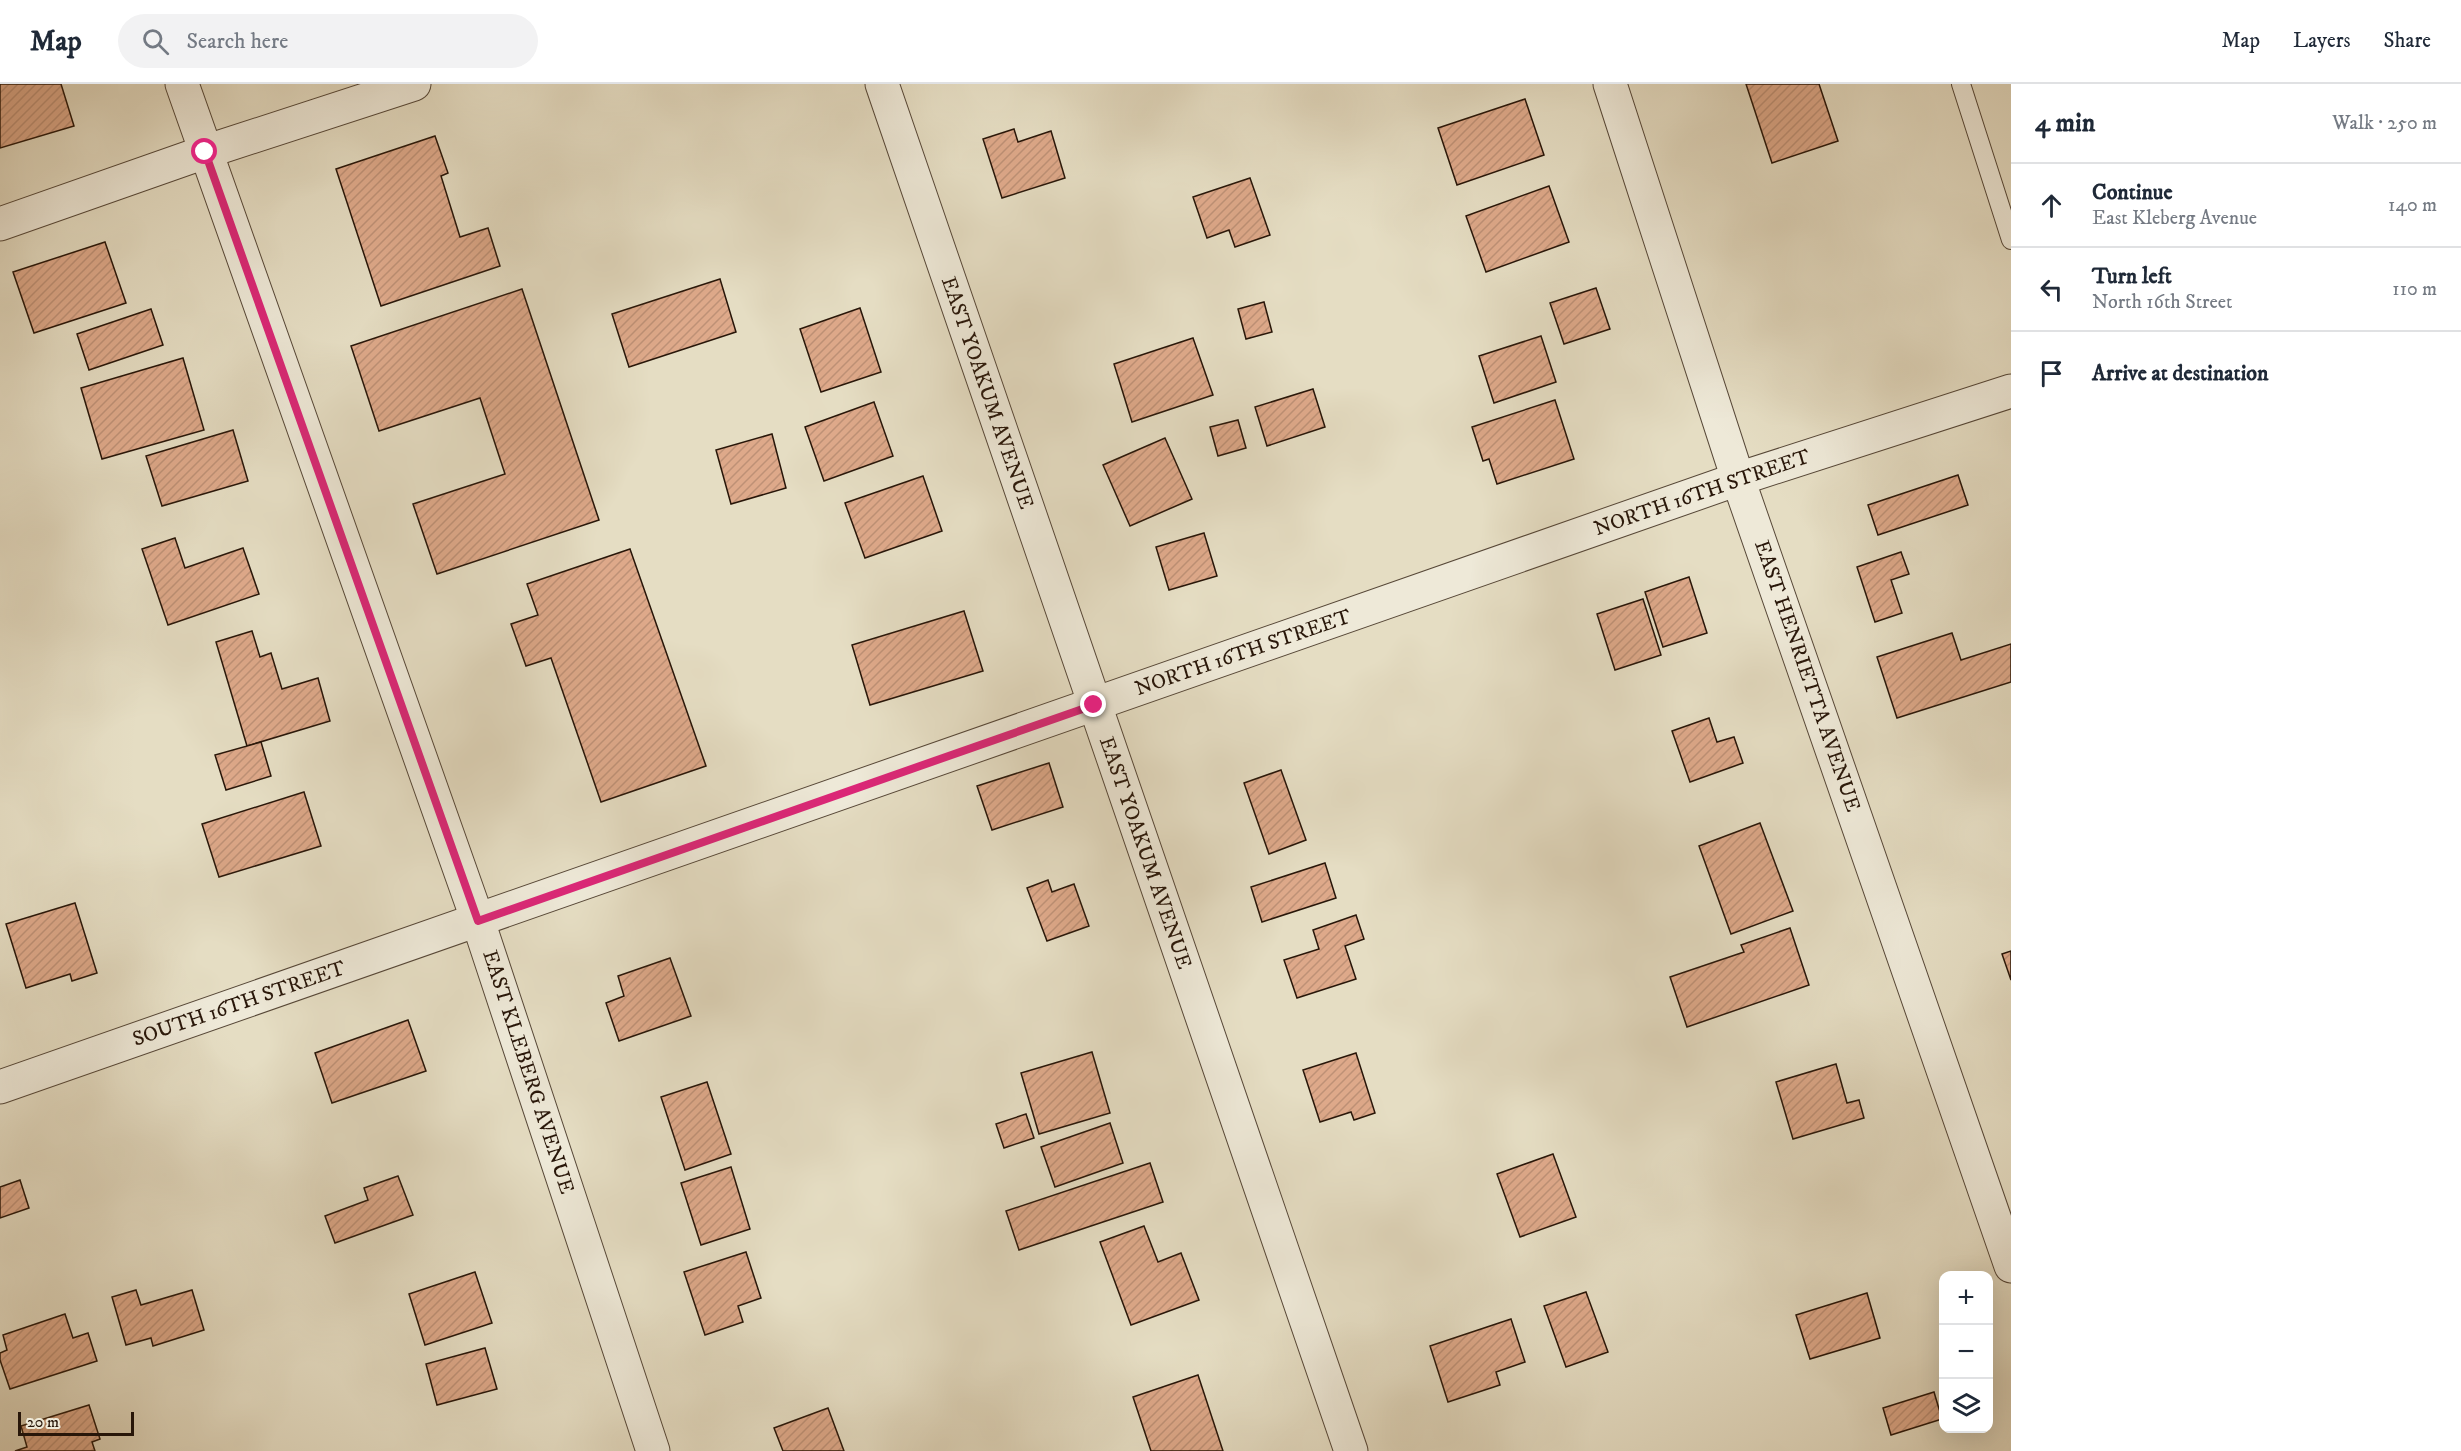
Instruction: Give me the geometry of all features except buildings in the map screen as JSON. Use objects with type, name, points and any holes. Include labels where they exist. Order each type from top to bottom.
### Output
[{"type":"street","name":"EAST KLEBERG AVENUE","points":[[182,84],[478,921],[653,1451]]},
{"type":"street","points":[[0,224],[205,152],[414,84]]},
{"type":"street","name":"EAST YOAKUM AVENUE","points":[[882,84],[1351,1451]]},
{"type":"street","name":"EAST HENRIETTA AVENUE","points":[[1610,84],[1738,479],[2011,1266]]},
{"type":"street","name":"NORTH 16TH STREET","points":[[478,921],[1738,479],[2011,391]]},
{"type":"street","name":"SOUTH 16TH STREET","points":[[0,1087],[478,921]]},
{"type":"lane","points":[[1961,84],[2011,240]]},
{"type":"route","points":[[205,152],[478,921],[1094,705]]}]
